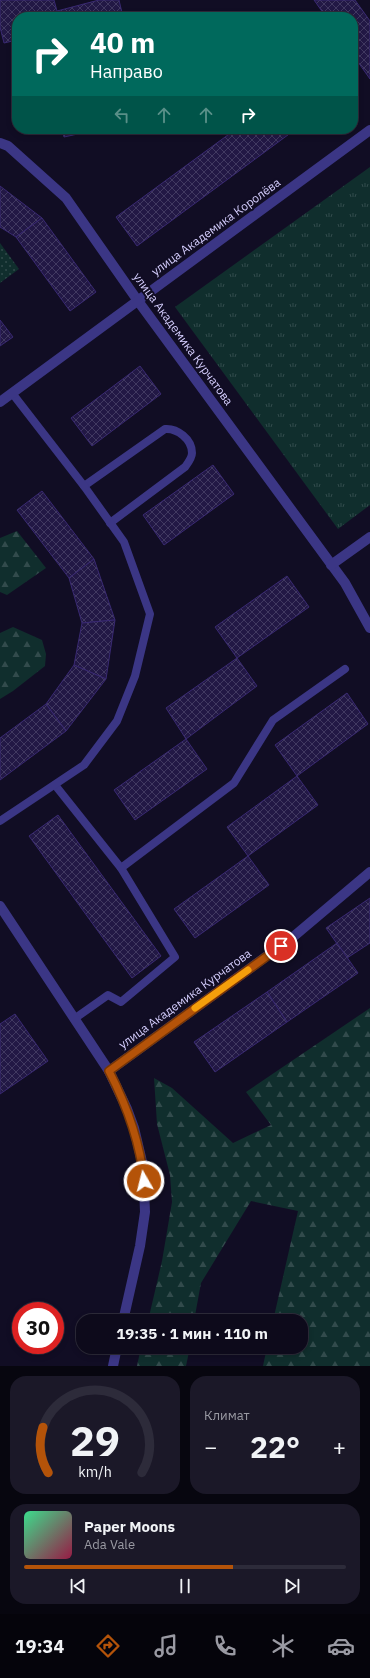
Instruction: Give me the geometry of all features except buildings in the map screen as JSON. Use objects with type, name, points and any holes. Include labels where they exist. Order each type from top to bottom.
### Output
[{"type":"street","name":"улица Академика Королёва","points":[[0,402],[370,130]]},
{"type":"street","name":"улица Академика Курчатова","points":[[0,143],[8,146],[66,198],[138,301],[344,583],[370,628]]},
{"type":"street","points":[[331,565],[370,537]]},
{"type":"street","name":"улица Академика Курчатова","points":[[109,1071],[293,937],[370,872]]},
{"type":"street","points":[[0,906],[109,1071],[127,1109],[134,1128],[139,1146],[144,1181],[145,1212],[140,1246],[125,1314]]},
{"type":"street","points":[[112,1366],[115,1354]]},
{"type":"lane","points":[[0,821],[84,765],[117,721],[135,676],[150,614],[124,542],[84,486],[12,393]]},
{"type":"lane","points":[[84,486],[165,429],[173,428],[180,432],[191,445],[192,453],[190,460],[185,467],[110,523]]},
{"type":"lane","points":[[121,868],[234,783],[273,720],[345,669]]},
{"type":"lane","points":[[55,785],[121,868],[175,957],[121,1002],[108,995],[74,1018]]},
{"type":"green space","points":[[370,167],[370,505],[338,529],[175,307]]},
{"type":"green space","points":[[0,243],[19,269],[0,283]]},
{"type":"green space","points":[[17,531],[46,568],[7,595],[0,592],[0,538]]},
{"type":"green space","points":[[13,627],[42,640],[46,654],[45,666],[13,691],[0,699],[0,633]]},
{"type":"green space","points":[[370,1008],[370,1366],[263,1366],[266,1354],[308,1354],[308,1314],[275,1314],[298,1211],[251,1201],[201,1283],[195,1314],[150,1314],[162,1261],[172,1202],[170,1175],[157,1124],[154,1078],[172,1088],[233,1143],[271,1125],[246,1092]]},
{"type":"green space","points":[[140,1354],[189,1354],[186,1366],[137,1366]]},
{"type":"slow traffic","points":[[195,1008],[248,970]]},
{"type":"route","points":[[144,1181],[143,1166],[134,1128],[127,1109],[109,1071],[281,946]]}]
